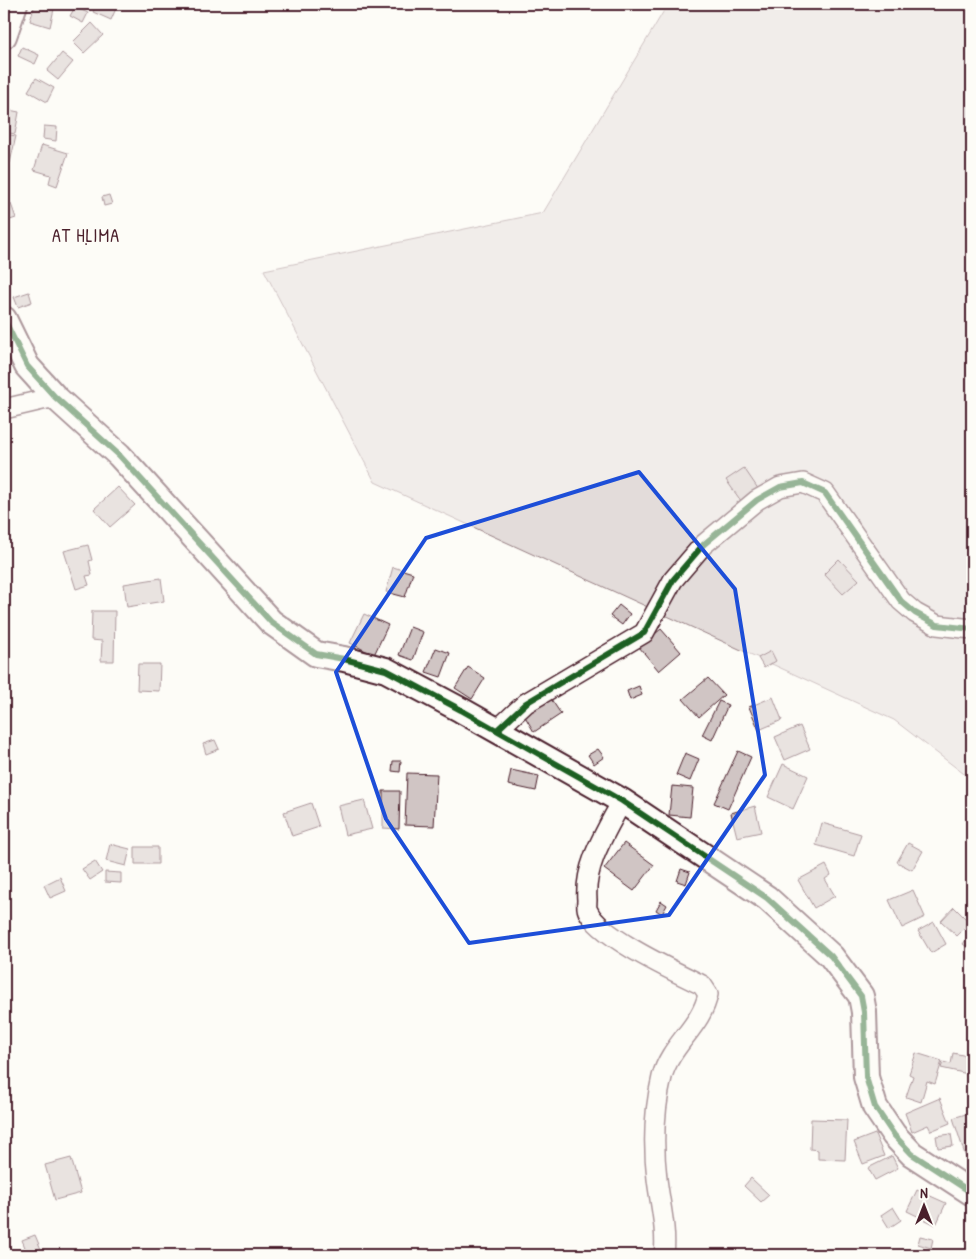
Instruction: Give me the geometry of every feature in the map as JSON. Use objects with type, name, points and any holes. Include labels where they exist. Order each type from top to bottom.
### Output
[{"type":"street","points":[[4,36],[15,4]]},
{"type":"street","points":[[4,319],[27,366],[55,397],[119,455],[271,622],[316,654],[386,670],[496,730],[622,801],[767,898],[831,956],[861,996],[864,1012],[866,1077],[875,1107],[894,1135],[912,1154],[972,1193]]},
{"type":"street","points":[[4,410],[55,397]]},
{"type":"street","points":[[496,730],[526,703],[644,633],[673,580],[702,545],[757,500],[780,487],[803,483],[825,493],[901,601],[915,613],[937,625],[972,629]]},
{"type":"street","points":[[622,801],[594,856],[588,877],[588,911],[600,926],[628,946],[702,985],[708,994],[706,1006],[673,1051],[663,1075],[657,1110],[654,1144],[663,1222],[664,1255]]},
{"type":"highlighted area","points":[[639,472],[735,589],[765,775],[669,915],[469,943],[386,819],[336,672],[426,538]]},
{"type":"shaded area","points":[[668,4],[972,4],[972,780],[894,720],[375,482],[264,270],[543,213]]},
{"type":"building","points":[[35,4],[54,9],[50,27],[30,21]]},
{"type":"building","points":[[97,4],[117,6],[111,20],[93,12]]},
{"type":"building","points":[[75,7],[88,13],[83,23],[70,16]]},
{"type":"building","points":[[92,23],[103,35],[84,53],[73,42]]},
{"type":"building","points":[[22,47],[39,55],[35,64],[18,56]]},
{"type":"building","points":[[62,53],[73,62],[58,80],[47,71]]},
{"type":"building","points":[[36,78],[54,88],[47,102],[28,91]]},
{"type":"building","points":[[4,109],[19,112],[15,134],[4,132]]},
{"type":"building","points":[[44,126],[57,127],[56,141],[43,139]]},
{"type":"building","points":[[4,134],[16,136],[10,163],[4,162]]},
{"type":"building","points":[[42,145],[68,153],[57,186],[49,183],[51,175],[34,170]]},
{"type":"building","points":[[109,195],[112,204],[104,206],[102,197]]},
{"type":"building","points":[[4,197],[6,205],[11,204],[16,218],[4,222]]},
{"type":"building","points":[[29,292],[32,302],[18,307],[14,297]]},
{"type":"building","points":[[744,468],[761,493],[744,505],[726,480]]},
{"type":"building","points":[[118,487],[135,505],[110,527],[94,509]]},
{"type":"building","points":[[88,545],[92,560],[89,561],[92,575],[86,576],[89,585],[76,589],[64,551]]},
{"type":"building","points":[[839,559],[859,580],[843,594],[824,574]]},
{"type":"building","points":[[393,567],[413,573],[405,597],[386,592]]},
{"type":"building","points":[[161,578],[164,601],[127,607],[124,584]]},
{"type":"building","points":[[619,605],[630,614],[622,625],[610,616]]},
{"type":"building","points":[[92,611],[115,611],[114,661],[101,661],[102,641],[91,640]]},
{"type":"building","points":[[364,614],[388,625],[374,655],[350,643]]},
{"type":"building","points":[[410,627],[423,632],[413,660],[399,655]]},
{"type":"building","points":[[661,629],[681,652],[659,671],[639,647]]},
{"type":"building","points":[[436,648],[450,653],[441,677],[426,672]]},
{"type":"building","points":[[771,651],[776,661],[764,668],[758,658]]},
{"type":"building","points":[[138,664],[160,664],[159,691],[137,690]]},
{"type":"building","points":[[468,667],[485,678],[472,699],[455,688]]},
{"type":"building","points":[[708,678],[724,695],[699,717],[683,699]]},
{"type":"building","points":[[639,686],[642,695],[630,700],[627,691]]},
{"type":"building","points":[[549,696],[561,714],[534,732],[523,713]]},
{"type":"building","points":[[773,697],[782,720],[759,730],[749,707]]},
{"type":"building","points":[[719,701],[728,705],[712,740],[702,735]]},
{"type":"building","points":[[800,726],[810,749],[785,760],[775,737]]},
{"type":"building","points":[[215,740],[219,749],[206,754],[203,744]]},
{"type":"building","points":[[598,749],[604,757],[594,764],[588,755]]},
{"type":"building","points":[[738,751],[751,757],[728,809],[714,803]]},
{"type":"building","points":[[685,753],[699,759],[690,781],[676,775]]},
{"type":"building","points":[[393,761],[401,761],[400,772],[392,771]]},
{"type":"building","points":[[783,764],[808,776],[793,809],[768,797]]},
{"type":"building","points":[[511,770],[539,776],[536,791],[508,785]]},
{"type":"building","points":[[407,773],[437,774],[434,826],[405,825]]},
{"type":"building","points":[[672,786],[693,788],[690,817],[669,815]]},
{"type":"building","points":[[383,791],[400,791],[399,829],[383,828]]},
{"type":"building","points":[[364,800],[372,829],[345,835],[338,806]]},
{"type":"building","points":[[311,803],[319,827],[292,836],[284,812]]},
{"type":"building","points":[[755,806],[761,832],[737,837],[731,813]]},
{"type":"building","points":[[822,823],[861,834],[854,856],[816,845]]},
{"type":"building","points":[[624,843],[654,865],[634,891],[604,869]]},
{"type":"building","points":[[908,843],[923,851],[912,870],[897,862]]},
{"type":"building","points":[[110,844],[130,849],[126,866],[106,861]]},
{"type":"building","points":[[135,847],[158,847],[158,864],[135,864]]},
{"type":"building","points":[[95,861],[102,872],[90,880],[82,869]]},
{"type":"building","points":[[826,865],[831,875],[825,879],[835,896],[814,908],[798,880]]},
{"type":"building","points":[[681,869],[690,872],[686,884],[677,881]]},
{"type":"building","points":[[105,872],[121,873],[121,883],[105,882]]},
{"type":"building","points":[[60,877],[66,891],[50,898],[44,885]]},
{"type":"building","points":[[913,890],[925,917],[902,928],[889,900]]},
{"type":"building","points":[[661,901],[667,905],[662,914],[656,910]]},
{"type":"building","points":[[954,907],[970,923],[957,936],[941,921]]},
{"type":"building","points":[[934,922],[946,944],[931,953],[918,931]]},
{"type":"building","points":[[972,931],[972,951],[963,944]]},
{"type":"building","points":[[916,1053],[942,1061],[935,1084],[927,1081],[921,1102],[906,1097],[913,1076],[909,1074]]},
{"type":"building","points":[[953,1053],[972,1057],[968,1074],[941,1068],[943,1062],[951,1064]]},
{"type":"building","points":[[940,1098],[950,1123],[931,1131],[928,1125],[912,1132],[905,1113]]},
{"type":"building","points":[[969,1113],[972,1123],[972,1159],[967,1161],[953,1118]]},
{"type":"building","points":[[811,1119],[847,1120],[845,1160],[818,1159],[818,1150],[810,1149]]},
{"type":"building","points":[[875,1134],[884,1156],[863,1164],[854,1142]]},
{"type":"building","points":[[951,1134],[953,1146],[938,1148],[936,1136]]},
{"type":"building","points":[[892,1156],[898,1168],[875,1180],[868,1168]]},
{"type":"building","points":[[71,1158],[81,1193],[55,1200],[45,1165]]},
{"type":"building","points":[[751,1178],[769,1195],[761,1202],[744,1186]]},
{"type":"building","points":[[917,1190],[946,1203],[936,1225],[907,1211]]},
{"type":"building","points":[[893,1207],[901,1220],[889,1228],[881,1215]]},
{"type":"building","points":[[35,1235],[43,1254],[22,1255],[21,1253],[26,1250],[22,1240]]},
{"type":"building","points":[[920,1236],[933,1239],[931,1248],[918,1244]]},
{"type":"cycle path","points":[[4,319],[27,366],[55,397],[119,455],[271,622],[316,654],[386,670],[461,710],[622,801],[767,898],[831,956],[861,996],[864,1012],[866,1077],[875,1107],[894,1135],[912,1154],[972,1193]]},
{"type":"cycle path","points":[[497,730],[526,703],[644,633],[673,580],[703,545],[757,500],[780,487],[803,483],[825,493],[901,601],[915,613],[937,625],[972,629]]},
{"type":"district","name":"AT ḤLIMA","points":[[86,236]]}]
